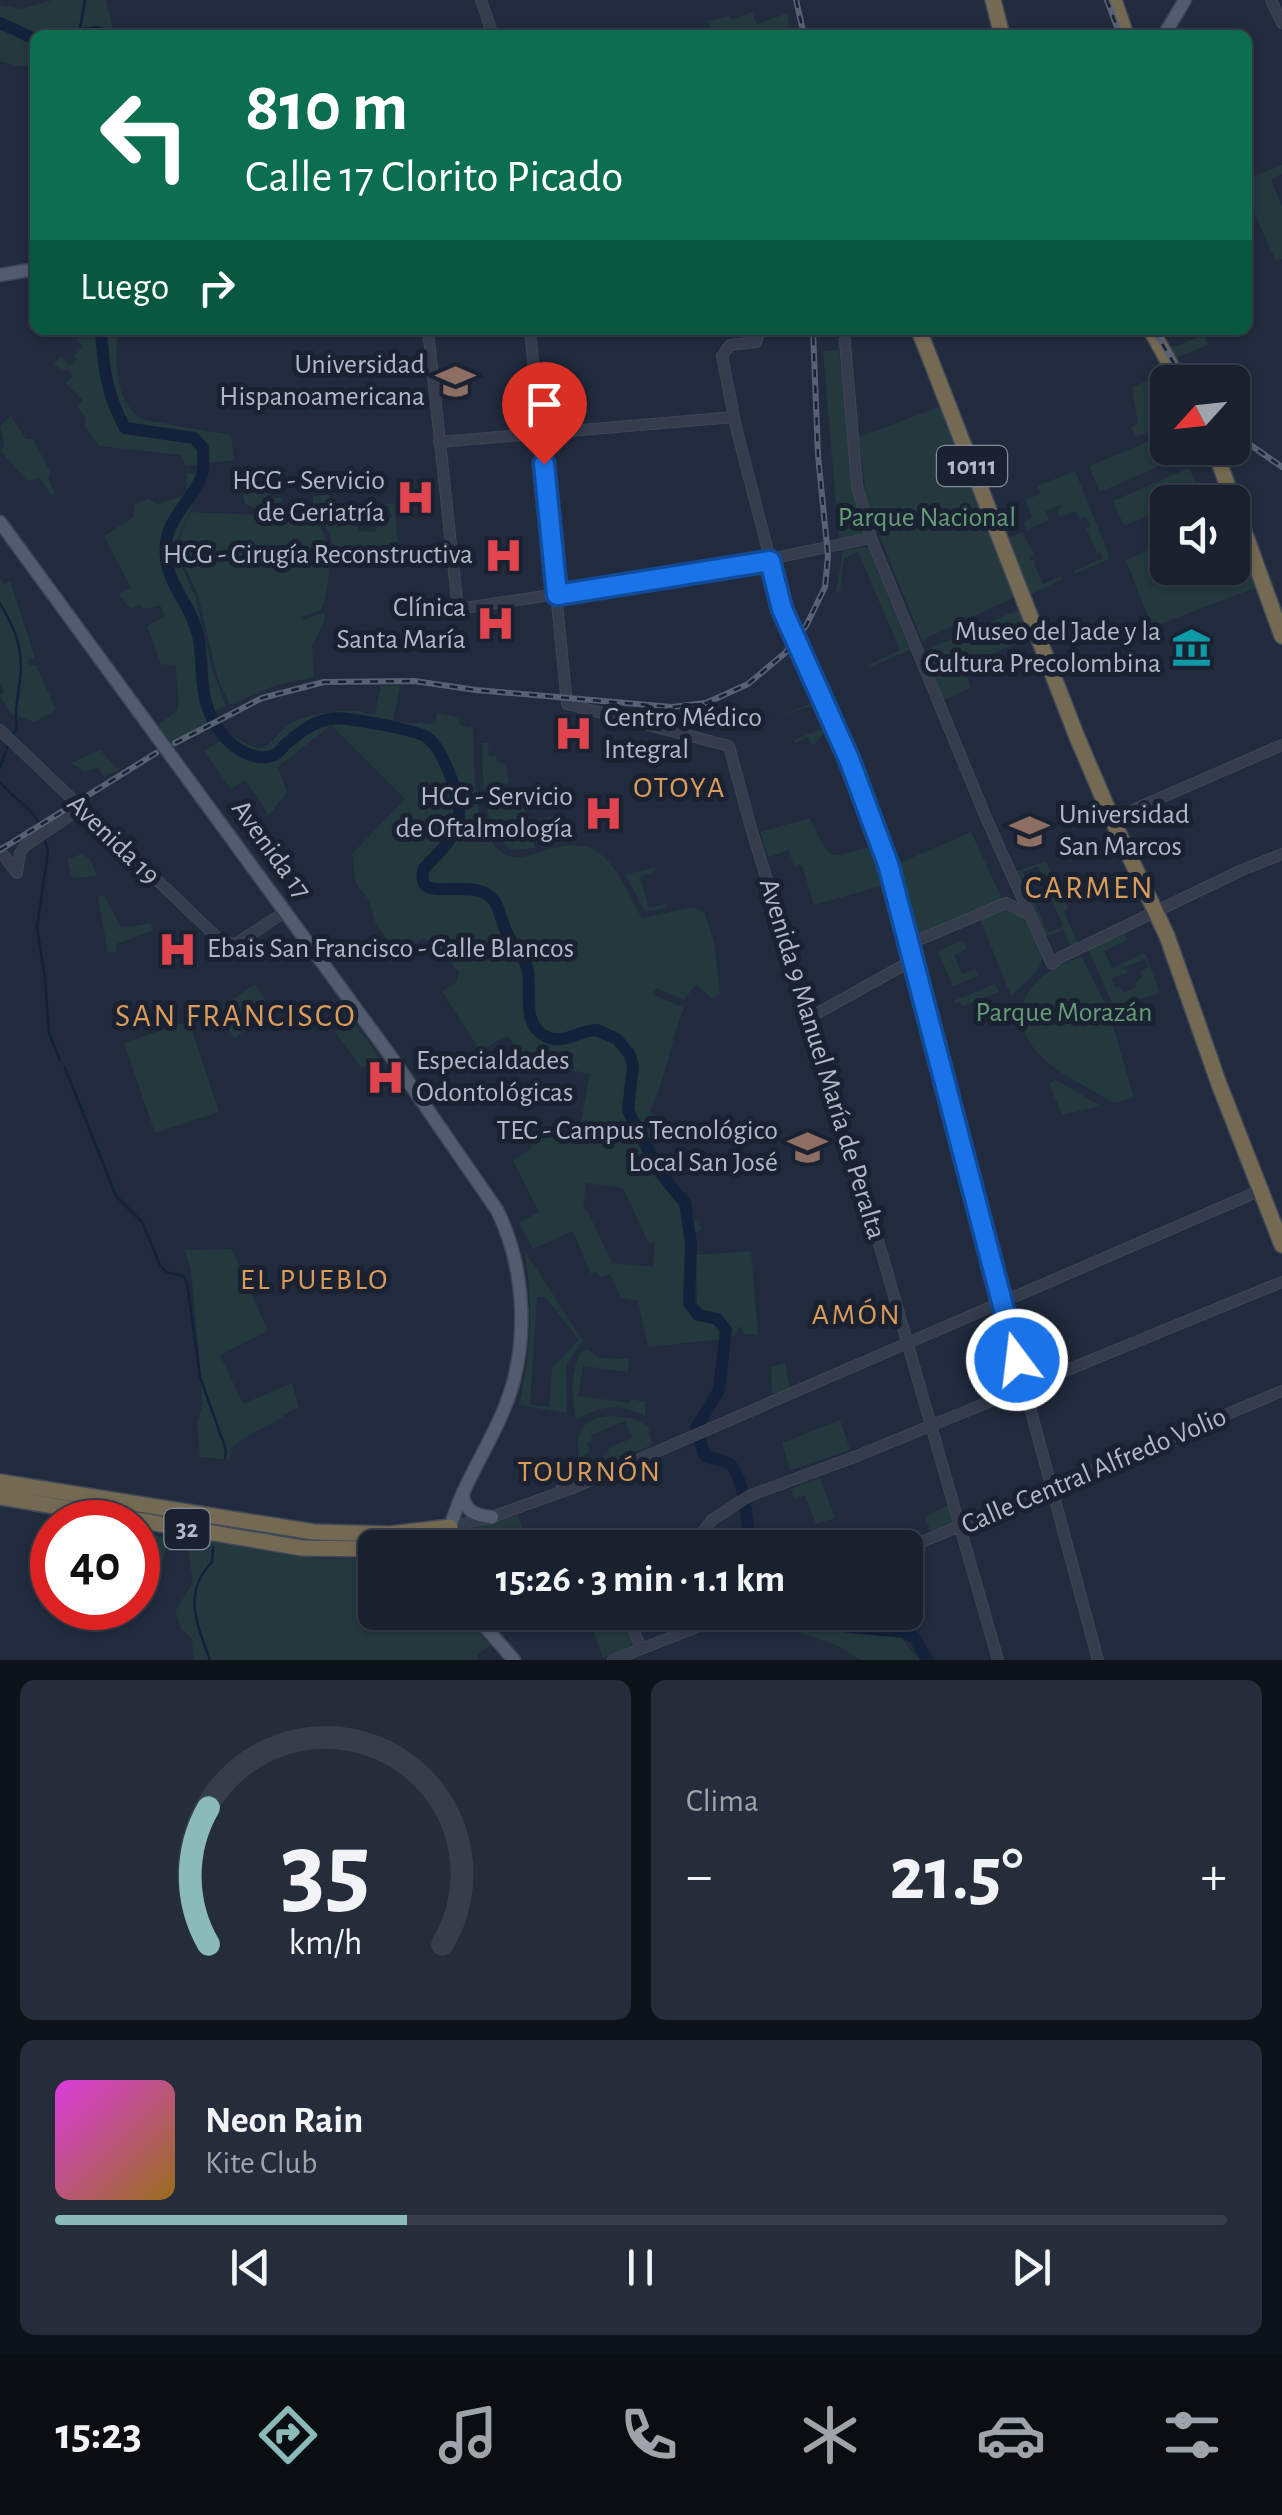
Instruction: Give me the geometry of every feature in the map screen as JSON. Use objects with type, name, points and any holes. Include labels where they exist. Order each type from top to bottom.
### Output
[{"type":"highway","points":[[993,0],[1001,30]]},
{"type":"highway","points":[[1114,0],[1124,30]]},
{"type":"highway","name":"10111","points":[[921,335],[1023,602],[1112,819],[1156,910],[1282,1246]]},
{"type":"highway","points":[[1154,335],[1171,365]]},
{"type":"highway","points":[[1220,465],[1282,636]]},
{"type":"highway","name":"32","points":[[0,1482],[314,1532],[358,1533]]},
{"type":"highway","name":"32","points":[[0,1497],[302,1548],[358,1549]]},
{"type":"main road","points":[[1167,30],[1185,0]]},
{"type":"main road","points":[[0,274],[30,268]]},
{"type":"main road","name":"Avenida 17","points":[[0,522],[497,1210],[515,1251],[520,1279],[515,1370],[501,1416],[464,1490],[451,1530]]},
{"type":"main road","points":[[464,1490],[467,1508],[492,1517]]},
{"type":"main road","points":[[488,1630],[514,1660]]},
{"type":"street","points":[[481,0],[491,30]]},
{"type":"street","points":[[1271,0],[1282,23]]},
{"type":"street","points":[[428,335],[458,609],[770,561],[871,538]]},
{"type":"street","points":[[531,335],[557,595]]},
{"type":"street","points":[[759,335],[756,342],[730,346],[722,356],[782,609],[880,838],[1098,1660]]},
{"type":"street","points":[[844,335],[857,485],[871,538],[959,755],[1052,964],[1156,910],[1282,854]]},
{"type":"street","points":[[439,442],[734,417]]},
{"type":"street","name":"Avenida 9 Manuel María de Peralta","points":[[557,595],[567,704],[729,746],[750,828],[932,1425],[998,1660]]},
{"type":"street","name":"Avenida 19","points":[[6,737],[218,940],[237,944],[285,912]]},
{"type":"street","points":[[1112,819],[1282,745]]},
{"type":"street","points":[[0,851],[17,873],[20,853],[80,808]]},
{"type":"street","points":[[907,945],[1006,902],[1030,917]]},
{"type":"street","points":[[809,1018],[911,961]]},
{"type":"street","points":[[465,1530],[1002,1304],[1259,1191]]},
{"type":"street","points":[[704,1530],[712,1520],[749,1496],[1282,1282]]},
{"type":"street","name":"Calle Central Alfredo Volio","points":[[923,1542],[1282,1390]]},
{"type":"street","points":[[555,1494],[574,1471]]},
{"type":"street","points":[[634,1630],[642,1649]]},
{"type":"street","points":[[614,1660],[690,1630]]},
{"type":"green space","points":[[52,0],[106,0],[114,30],[30,30],[30,66],[17,66],[0,61],[0,5],[21,9]]},
{"type":"green space","points":[[752,12],[757,24],[788,13],[789,30],[710,30],[708,21],[729,16],[731,20]]},
{"type":"green space","points":[[1282,165],[1282,174],[1271,180],[1282,206],[1282,259],[1276,261],[1252,209],[1252,177]]},
{"type":"green space","points":[[81,335],[117,335],[118,380],[126,403],[134,412],[144,420],[231,435],[234,460],[186,466],[181,455],[99,446],[84,425],[86,418],[77,406],[83,400],[65,383],[73,376],[54,363],[61,357],[70,366],[77,359],[74,355],[83,347],[76,339]]},
{"type":"green space","points":[[837,335],[853,483],[865,535],[839,539],[823,351],[838,350]]},
{"type":"green space","points":[[1204,335],[1208,345],[1173,359],[1168,349]]},
{"type":"green space","points":[[1150,379],[1150,431],[1136,437],[1131,427],[1138,423],[1132,388]]},
{"type":"green space","name":"Parque Nacional","points":[[939,407],[1013,594],[1011,599],[922,640],[867,505],[859,437]]},
{"type":"green space","points":[[11,416],[26,439],[33,439],[50,472],[48,478],[55,494],[52,496],[39,478],[27,481],[0,450],[5,446],[0,426]]},
{"type":"green space","points":[[1150,441],[1150,465],[1162,465],[1100,492],[1089,466]]},
{"type":"green space","points":[[1189,468],[1197,485],[1150,485],[1150,515],[1124,526],[1113,501]]},
{"type":"green space","points":[[204,471],[174,548],[196,599],[211,666],[226,706],[206,715],[209,722],[171,743],[158,725],[177,711],[176,666],[161,664],[147,626],[165,616],[160,605],[130,609],[119,594],[131,588],[104,536],[134,517],[134,504],[149,499],[157,504],[186,495],[187,474]]},
{"type":"green space","points":[[1075,471],[1109,555],[1107,560],[1075,574],[1074,571],[1103,558],[1086,528],[1090,526],[1086,517],[1080,519],[1075,511],[1054,520],[1060,517],[1060,505],[1046,511],[1049,520],[1027,530],[1024,523],[1032,517],[1025,500],[1040,494],[1037,486]]},
{"type":"green space","points":[[251,472],[256,494],[282,498],[282,506],[289,506],[289,501],[313,503],[313,496],[329,495],[331,510],[394,503],[398,544],[333,555],[330,533],[314,512],[258,510],[245,504],[239,474]],"holes":[[[388,506],[392,517],[377,519],[375,532],[358,531],[353,512],[375,514],[375,508]]]},
{"type":"green space","points":[[190,512],[305,517],[320,525],[328,556],[327,590],[321,610],[300,617],[302,620],[324,613],[325,620],[312,646],[314,677],[276,685],[230,705],[218,679],[198,595],[176,548]]},
{"type":"green space","points":[[1022,532],[1043,584],[1061,576],[1062,579],[1032,594],[1027,592],[1006,539]]},
{"type":"green space","points":[[868,547],[910,650],[868,668],[900,650],[858,552],[844,558],[840,591],[836,593],[843,550]]},
{"type":"green space","points":[[1150,549],[1150,585],[1250,585],[1250,574],[1255,588],[1152,627],[1126,560]]},
{"type":"green space","points":[[0,578],[4,584],[10,581],[35,658],[28,660],[29,665],[36,665],[56,710],[34,722],[11,713],[0,696],[4,692],[0,683]]},
{"type":"green space","points":[[1018,610],[1030,638],[963,666],[971,688],[944,700],[924,651]]},
{"type":"green space","points":[[381,686],[400,686],[393,722],[435,724],[437,713],[460,717],[459,724],[473,726],[481,817],[496,848],[509,856],[565,846],[589,847],[624,883],[642,918],[693,907],[704,912],[714,942],[720,994],[712,999],[696,984],[684,1000],[657,988],[652,994],[684,1008],[650,1110],[656,1139],[649,1140],[632,1111],[636,1064],[628,1111],[660,1173],[702,1229],[690,1235],[689,1303],[698,1315],[721,1324],[722,1339],[648,1347],[638,1301],[621,1298],[610,1274],[600,1278],[596,1272],[591,1274],[573,1231],[533,1249],[519,1223],[539,1212],[513,1160],[531,1149],[535,1133],[577,1142],[590,1074],[535,1061],[509,1037],[481,1052],[442,991],[456,983],[459,972],[433,942],[422,938],[401,959],[375,922],[369,900],[356,884],[352,854],[405,799],[331,725],[278,767],[287,792],[269,815],[245,780],[231,789],[204,751],[231,734],[260,748],[290,724],[317,714],[375,713]],"holes":[[[586,1183],[623,1188],[648,1242],[655,1243],[653,1267],[612,1263],[587,1210],[583,1209]]]},
{"type":"green space","points":[[816,702],[830,727],[813,746],[808,737],[795,743],[794,740],[823,728],[815,705],[775,717]]},
{"type":"green space","points":[[482,743],[488,743],[489,756],[496,755],[497,762],[506,765],[509,783],[501,784],[501,791],[518,791],[522,797],[535,848],[511,850],[493,828],[485,801]]},
{"type":"green space","points":[[100,750],[119,770],[104,777],[98,768],[84,772],[71,763]]},
{"type":"green space","points":[[555,815],[558,843],[544,846],[537,820]]},
{"type":"green space","points":[[810,818],[824,846],[834,855],[875,846],[884,885],[814,905],[802,865],[794,867],[789,850],[768,857],[760,832]]},
{"type":"green space","points":[[971,832],[1003,901],[911,940],[893,866]]},
{"type":"green space","points":[[82,854],[90,859],[97,876],[72,878],[67,859]]},
{"type":"green space","points":[[1046,861],[1053,876],[1042,875],[1038,866],[1023,872],[1050,932],[1063,926],[1048,891],[1057,885],[1079,945],[1072,948],[1063,930],[1044,938],[1014,872]]},
{"type":"green space","points":[[655,867],[656,871],[640,877],[649,908],[665,904],[666,908],[645,911],[625,875]]},
{"type":"green space","points":[[104,895],[121,928],[151,923],[152,931],[116,944],[116,951],[108,953],[98,896]]},
{"type":"green space","points":[[1003,908],[1026,922],[1038,939],[1042,957],[1034,974],[1011,996],[980,919]]},
{"type":"green space","points":[[1124,932],[1127,940],[1104,951],[1112,968],[1145,953],[1160,993],[1114,1007],[1088,949]],"holes":[[[1145,959],[1148,967],[1140,971],[1142,977],[1136,987],[1123,993],[1111,978],[1127,973],[1126,969],[1119,970]]]},
{"type":"green space","points":[[963,940],[967,949],[954,955],[962,974],[975,969],[978,976],[953,986],[938,951]]},
{"type":"green space","name":"Parque Morazán","points":[[1082,957],[1108,1009],[1134,1098],[1114,1103],[1062,1073],[1031,1045],[1023,1028],[1025,998],[1034,985],[1047,973]]},
{"type":"green space","points":[[255,984],[273,1012],[234,1038],[216,1011]]},
{"type":"green space","points":[[995,984],[999,992],[963,1006],[953,1001]]},
{"type":"green space","points":[[352,1020],[380,1058],[362,1068],[335,1032]]},
{"type":"green space","points":[[189,1021],[219,1112],[155,1133],[124,1043]]},
{"type":"green space","points":[[1056,1080],[1101,1106],[1062,1115],[1049,1083]]},
{"type":"green space","points":[[232,1249],[268,1331],[220,1355],[243,1404],[292,1383],[299,1408],[231,1448],[230,1460],[200,1457],[197,1422],[202,1406],[201,1375],[191,1271],[185,1250]]},
{"type":"green space","points":[[524,1250],[583,1341],[566,1365],[567,1413],[519,1405],[530,1328]],"holes":[[[537,1297],[546,1298],[579,1340],[552,1368],[549,1407],[530,1405]]]},
{"type":"green space","points":[[751,1251],[758,1335],[744,1334],[742,1327],[735,1336],[729,1336],[728,1324],[718,1316],[706,1314],[697,1303],[696,1255]]},
{"type":"green space","points":[[1003,1332],[1008,1349],[975,1362],[972,1352],[984,1348],[988,1339]]},
{"type":"green space","points":[[588,1349],[599,1358],[629,1359],[628,1372],[583,1366],[578,1396],[645,1402],[645,1416],[610,1408],[576,1420],[573,1378],[581,1352]]},
{"type":"green space","points":[[785,1363],[790,1389],[772,1394],[771,1367]]},
{"type":"green space","points":[[597,1418],[631,1418],[648,1426],[652,1445],[580,1476],[579,1436],[588,1422]],"holes":[[[625,1421],[632,1438],[608,1448],[609,1454],[587,1463],[584,1455],[590,1451],[587,1443],[592,1440],[591,1435]]]},
{"type":"green space","points":[[840,1420],[850,1450],[790,1470],[782,1443]]},
{"type":"green space","points":[[820,1478],[835,1518],[816,1524],[805,1496],[794,1499],[791,1489]]},
{"type":"green space","points":[[948,1505],[953,1524],[932,1535],[925,1517]]},
{"type":"green space","points":[[518,1515],[523,1530],[467,1530]]},
{"type":"green space","points":[[160,1536],[323,1559],[358,1559],[358,1630],[477,1630],[490,1645],[477,1655],[479,1660],[193,1660],[192,1639],[181,1629],[175,1612],[193,1582],[188,1548],[167,1545],[163,1560]]},
{"type":"green space","points":[[593,1630],[629,1630],[633,1640],[630,1647],[603,1658]]},
{"type":"green space","points":[[792,1630],[897,1630],[921,1660],[860,1660],[839,1646]]},
{"type":"waterway","points":[[80,30],[85,0]]},
{"type":"waterway","points":[[0,23],[30,37]]},
{"type":"waterway","points":[[101,335],[107,381],[125,428],[194,438],[203,448],[201,479],[170,528],[165,552],[171,577],[198,635],[208,710],[223,735],[240,750],[262,757],[276,754],[308,727],[331,719],[390,726],[428,738],[448,770],[459,813],[453,835],[424,868],[423,881],[428,887],[465,889],[490,896],[527,966],[530,1016],[538,1031],[558,1039],[597,1030],[617,1039],[630,1055],[633,1066],[628,1110],[660,1173],[685,1203],[691,1244],[689,1303],[698,1315],[717,1319],[726,1330],[719,1390],[696,1428],[705,1456],[733,1468],[748,1530]]},
{"type":"waterway","points":[[0,603],[14,631],[21,659],[17,728],[11,738]]},
{"type":"waterway","points":[[0,767],[8,746]]},
{"type":"waterway","points":[[0,782],[33,814],[41,828]]},
{"type":"waterway","points":[[45,840],[48,852],[37,927],[49,1033],[60,1060]]},
{"type":"waterway","points":[[65,1068],[116,1196],[142,1222],[160,1265],[187,1282],[200,1377],[226,1450],[225,1459]]},
{"type":"waterway","points":[[210,1660],[197,1621],[195,1597],[197,1585],[212,1562],[213,1547]]},
{"type":"waterway","points":[[882,1630],[904,1632],[915,1638],[927,1660]]},
{"type":"railway","points":[[796,0],[803,30]]},
{"type":"railway","points":[[1107,0],[1118,30]]},
{"type":"railway","points":[[175,743],[262,698],[324,682],[414,681],[672,707],[706,703],[748,684],[785,653],[806,626],[825,587],[828,556],[818,455],[813,335]]},
{"type":"railway","points":[[1157,335],[1175,365]]},
{"type":"railway","points":[[1250,445],[1282,467]]},
{"type":"railway","points":[[0,850],[156,753]]},
{"type":"place","name":"Universidad Hispanoamericana","points":[[455,381]]},
{"type":"place","name":"HCG - Servicio de Geriatría","points":[[415,497]]},
{"type":"place","name":"HCG - Cirugía Reconstructiva","points":[[503,555]]},
{"type":"place","name":"Clínica Santa María","points":[[496,624]]},
{"type":"place","name":"Museo del Jade y la Cultura Precolombina","points":[[1191,648]]},
{"type":"place","name":"Centro Médico Integral","points":[[574,734]]},
{"type":"place","name":"HCG - Servicio de Oftalmología","points":[[603,813]]},
{"type":"place","name":"Universidad San Marcos","points":[[1029,831]]},
{"type":"place","name":"Ebais San Francisco - Calle Blancos","points":[[177,949]]},
{"type":"place","name":"Especialdades Odontológicas","points":[[386,1077]]},
{"type":"place","name":"TEC - Campus Tecnológico Local San José","points":[[808,1147]]},
{"type":"district","name":"OTOYA","points":[[680,788]]},
{"type":"district","name":"CARMEN","points":[[1090,888]]},
{"type":"district","name":"SAN FRANCISCO","points":[[236,1016]]},
{"type":"district","name":"EL PUEBLO","points":[[315,1280]]},
{"type":"district","name":"AMÓN","points":[[857,1315]]},
{"type":"district","name":"TOURNÓN","points":[[590,1472]]},
{"type":"route","points":[[544,464],[557,595],[770,561],[782,609],[849,759],[888,864],[1017,1360]]}]
